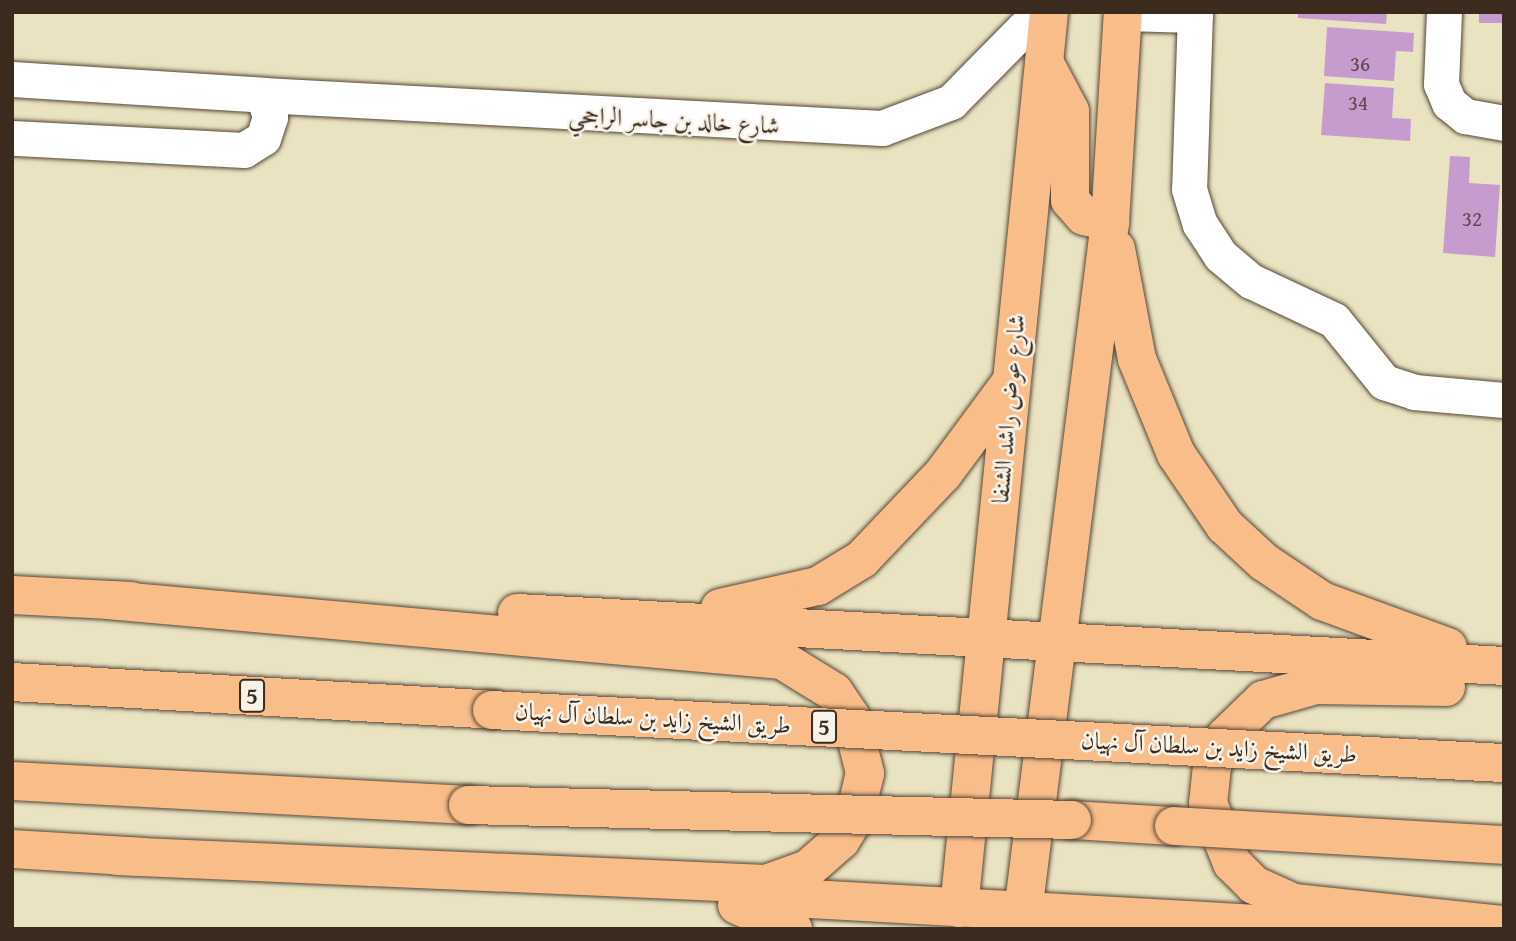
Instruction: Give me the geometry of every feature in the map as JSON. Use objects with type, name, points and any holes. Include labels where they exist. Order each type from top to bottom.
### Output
[{"type":"main road","points":[[1022,920],[1110,222],[1123,12]]},
{"type":"main road","name":"شارع عوض راشد الشنفا","points":[[958,918],[1048,17]]},
{"type":"main road","points":[[1044,62],[1070,111],[1070,200],[1084,216],[1110,222]]},
{"type":"main road","points":[[1110,222],[1137,359],[1176,454],[1225,526],[1264,562],[1322,601],[1396,632],[1504,664]]},
{"type":"main road","points":[[674,618],[818,586],[862,559],[943,474],[1012,380]]},
{"type":"main road","points":[[12,595],[674,618],[1504,664]]},
{"type":"main road","points":[[108,600],[782,660],[834,692],[851,717],[865,773],[854,819],[841,840],[808,869],[766,884],[118,856]]},
{"type":"main road","name":"طريق الشيخ زايد بن سلطان آل نهيان","points":[[12,682],[492,710],[1504,762]]},
{"type":"main road","points":[[1504,688],[1287,689],[1241,717],[1225,737],[1212,766],[1208,803],[1231,863],[1254,885],[1293,903],[1504,925]]},
{"type":"main road","points":[[12,781],[468,805],[1072,820],[1504,845]]},
{"type":"main road","points":[[12,849],[709,894],[958,918],[1348,929]]},
{"type":"main road","points":[[709,894],[793,929]]},
{"type":"street","points":[[1123,12],[1195,14],[1189,189],[1199,224],[1221,256],[1251,281],[1334,320],[1384,382],[1414,392],[1504,400]]},
{"type":"street","points":[[1444,12],[1441,84],[1449,103],[1465,116],[1504,123]]},
{"type":"street","name":"شارع خالد بن جاسر الراجحي","points":[[12,79],[882,128],[951,102],[1023,29],[1048,17]]},
{"type":"street","points":[[12,138],[244,150],[268,128],[263,95]]},
{"type":"building","points":[[1298,12],[1387,12],[1386,24],[1298,18]]},
{"type":"building","points":[[1479,12],[1504,12],[1504,23],[1479,23]]},
{"type":"building","points":[[1327,27],[1414,33],[1413,52],[1396,51],[1394,81],[1324,76]]},
{"type":"building","points":[[1325,83],[1394,88],[1392,118],[1411,119],[1410,141],[1321,135]]},
{"type":"building","points":[[1450,156],[1470,157],[1469,183],[1500,185],[1495,257],[1443,253]]}]
